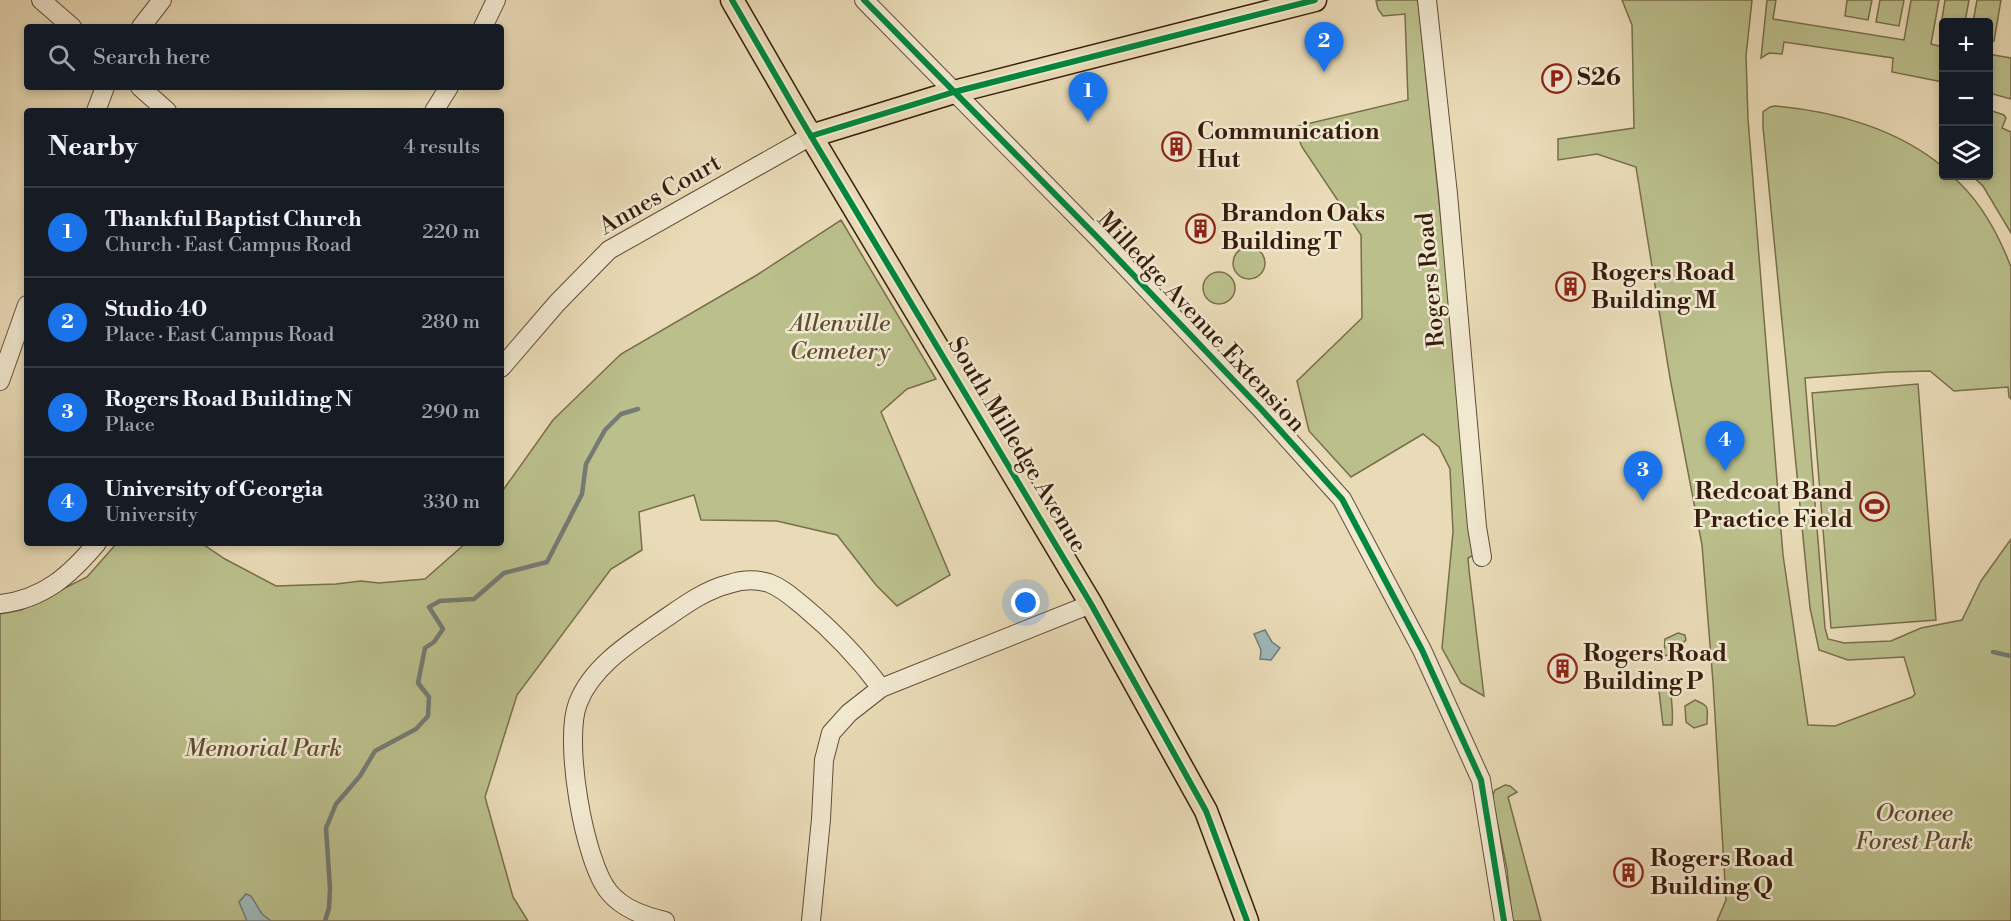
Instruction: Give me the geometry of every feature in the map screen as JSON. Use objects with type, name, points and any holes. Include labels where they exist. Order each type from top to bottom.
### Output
[{"type":"main road","name":"South Milledge Avenue","points":[[732,0],[1091,604],[1206,811],[1247,921]]},
{"type":"main road","points":[[811,136],[954,92],[1315,0]]},
{"type":"street","points":[[41,0],[69,24]]},
{"type":"street","points":[[143,24],[162,0]]},
{"type":"street","points":[[484,24],[496,0]]},
{"type":"street","name":"Milledge Avenue Extension","points":[[864,0],[1117,258],[1260,408],[1342,500],[1359,528],[1422,650],[1481,780],[1504,921]]},
{"type":"street","name":"Rogers Road","points":[[1427,0],[1448,194],[1477,527],[1482,557]]},
{"type":"street","points":[[97,108],[104,90]]},
{"type":"street","points":[[143,90],[164,108]]},
{"type":"street","points":[[436,108],[447,90]]},
{"type":"street","name":"Annes Court","points":[[504,365],[557,303],[609,250],[811,136]]},
{"type":"street","points":[[0,381],[24,313]]},
{"type":"street","points":[[0,604],[35,596],[57,583],[94,546]]},
{"type":"street","points":[[664,921],[651,918],[622,905],[608,891],[591,859],[576,778],[572,745],[573,720],[584,690],[601,669],[625,646],[698,597],[727,584],[756,580],[781,588],[823,623],[857,657],[881,688]]},
{"type":"street","points":[[811,921],[824,760],[831,733],[849,713],[881,688],[1091,604]]},
{"type":"green space","points":[[1418,0],[1476,554],[1468,558],[1484,696],[1461,683],[1442,648],[1453,532],[1450,469],[1439,447],[1423,434],[1351,477],[1309,431],[1297,381],[1362,318],[1361,235],[1302,147],[1294,127],[1408,100],[1405,14],[1383,16],[1376,1]]},
{"type":"green space","name":"Oconee Forest Park","points":[[1622,0],[1752,0],[1746,56],[1748,119],[1783,555],[1808,725],[1835,726],[1915,694],[1904,657],[1848,660],[1819,650],[1810,608],[1763,112],[1775,106],[1820,112],[1864,124],[1906,142],[1939,164],[1939,180],[1956,180],[1962,185],[1980,206],[2006,254],[2011,267],[2011,399],[2008,387],[1954,391],[1930,371],[1805,378],[1825,628],[1828,639],[1844,643],[1891,641],[1921,628],[1962,620],[1981,581],[2011,539],[2011,921],[1717,921],[1726,900],[1702,545],[1670,378],[1636,167],[1597,154],[1558,160],[1558,139],[1634,128],[1632,25]]},
{"type":"green space","points":[[1767,0],[1776,0],[1773,19],[1904,40],[1911,0],[1939,0],[1931,44],[1939,46],[1939,81],[1892,72],[1893,58],[1784,42],[1782,54],[1769,53],[1761,58]]},
{"type":"green space","points":[[1847,0],[1872,0],[1868,20],[1845,16]]},
{"type":"green space","points":[[1880,0],[1904,0],[1899,26],[1876,22]]},
{"type":"green space","points":[[1945,0],[1969,0],[1966,18],[1942,18]]},
{"type":"green space","points":[[1977,0],[2001,0],[1994,41],[1993,18],[1974,18]]},
{"type":"green space","points":[[1993,55],[2011,58],[2011,99],[1993,94]]},
{"type":"green space","points":[[1993,111],[2004,115],[2006,118],[2002,128],[2011,132],[2011,233],[1983,186],[1976,180],[1993,180]]},
{"type":"green space","points":[[841,220],[936,379],[907,389],[881,412],[950,575],[897,606],[876,585],[837,535],[777,521],[701,520],[694,495],[639,512],[642,550],[611,569],[517,695],[485,797],[513,897],[528,921],[0,921],[0,614],[21,610],[87,577],[114,546],[206,546],[276,586],[361,581],[379,583],[425,579],[463,546],[504,546],[504,489],[553,420],[621,354],[757,275]]},
{"type":"green space","points":[[1249,247],[1260,252],[1265,263],[1260,274],[1249,279],[1238,274],[1233,263],[1238,252]]},
{"type":"green space","points":[[1219,272],[1230,277],[1235,288],[1230,299],[1219,304],[1208,299],[1203,288],[1208,277]]},
{"type":"green space","name":"Redcoat Band Practice Field","points":[[1918,384],[1936,620],[1831,628],[1812,393]]},
{"type":"green space","points":[[1678,633],[1685,635],[1686,640],[1681,645],[1685,653],[1682,662],[1672,654],[1664,656],[1665,639]]},
{"type":"green space","points":[[1664,678],[1671,683],[1672,725],[1663,725],[1658,682]]},
{"type":"green space","points":[[1695,700],[1707,708],[1707,724],[1694,728],[1686,722],[1685,706]]},
{"type":"green space","points":[[1505,785],[1517,792],[1508,797],[1541,921],[1512,921],[1507,869],[1492,797],[1495,790]]},
{"type":"water","points":[[1265,630],[1272,642],[1280,648],[1271,660],[1260,659],[1261,650],[1254,634]]},
{"type":"water","points":[[246,894],[251,896],[262,914],[271,921],[247,921],[239,902]]},
{"type":"waterway","points":[[325,921],[329,908],[330,888],[326,828],[336,804],[360,776],[375,751],[416,729],[428,716],[429,697],[418,683],[425,648],[434,642],[443,629],[429,607],[440,601],[474,599],[504,573],[547,562],[582,494],[586,464],[605,430],[621,414],[638,409]]},
{"type":"waterway","points":[[1993,652],[2011,656]]},
{"type":"cycle path","points":[[732,0],[1091,604],[1206,811],[1247,921]]},
{"type":"cycle path","points":[[864,0],[1101,241],[1260,408],[1342,499],[1422,650],[1481,780],[1504,921]]},
{"type":"cycle path","points":[[811,136],[954,92],[1315,0]]},
{"type":"place","name":"Studio 40","points":[[1324,72]]},
{"type":"place","name":"S26","points":[[1556,78]]},
{"type":"place","name":"Thankful Baptist Church","points":[[1088,122]]},
{"type":"place","name":"Communication Hut","points":[[1176,146]]},
{"type":"place","name":"Brandon Oaks Building T","points":[[1200,228]]},
{"type":"place","name":"Rogers Road Building M","points":[[1570,287]]},
{"type":"place","name":"University of Georgia","points":[[1725,471]]},
{"type":"place","name":"Rogers Road Building N","points":[[1643,501]]},
{"type":"place","name":"Redcoat Band Practice Field","points":[[1874,506]]},
{"type":"place","name":"Rogers Road Building P","points":[[1562,668]]},
{"type":"place","name":"Rogers Road Building Q","points":[[1629,873]]},
{"type":"park label","name":"Allenville Cemetery","points":[[840,338]]},
{"type":"park label","name":"Memorial Park","points":[[263,749]]}]
